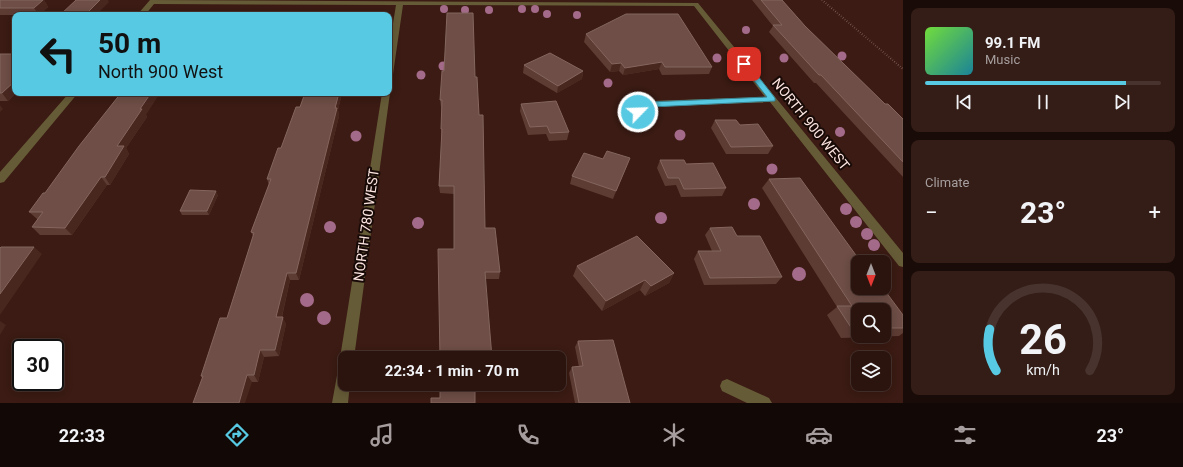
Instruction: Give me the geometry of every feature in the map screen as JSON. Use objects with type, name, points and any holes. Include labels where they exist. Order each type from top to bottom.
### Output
[{"type":"street","points":[[144,12],[153,1],[400,3],[392,55]]},
{"type":"street","name":"NORTH 900 WEST","points":[[400,3],[696,4],[903,262]]},
{"type":"street","points":[[0,179],[71,96]]},
{"type":"street","name":"NORTH 780 WEST","points":[[348,351],[386,96]]},
{"type":"street","points":[[627,119],[649,104],[773,99]]},
{"type":"street","points":[[727,386],[764,403]]},
{"type":"street","points":[[340,403],[342,391]]},
{"type":"path","points":[[822,0],[903,69]]},
{"type":"building","points":[[0,0],[43,0],[34,8],[0,8]]},
{"type":"building","points":[[76,0],[100,0],[88,12],[63,12]]},
{"type":"building","points":[[761,0],[782,0],[805,26],[885,104],[888,104],[903,119],[903,162],[773,25],[782,25]]},
{"type":"building","points":[[447,13],[473,13],[475,77],[477,77],[479,115],[483,115],[485,228],[495,228],[500,272],[485,272],[491,351],[440,351],[438,249],[454,249],[454,186],[439,186],[442,129],[442,100],[440,100],[442,71],[444,71]]},
{"type":"building","points":[[626,14],[678,14],[712,67],[665,67],[662,62],[625,68],[621,63],[612,64],[586,34]]},
{"type":"building","points":[[550,53],[583,71],[558,86],[524,65]]},
{"type":"building","points":[[0,54],[12,54],[12,84],[2,93],[0,93]]},
{"type":"building","points":[[119,96],[149,96],[117,146],[124,146],[105,177],[101,177],[65,228],[32,227],[43,212],[29,212],[43,193],[45,193],[79,146]]},
{"type":"building","points":[[304,96],[338,96],[335,108],[337,108],[296,273],[287,273],[276,317],[283,317],[275,350],[260,350],[254,375],[247,375],[239,403],[193,403],[203,376],[201,376],[220,318],[227,318],[254,233],[251,232],[271,179],[267,179],[278,148],[281,148],[296,107],[300,107]]},
{"type":"building","points":[[556,101],[569,132],[550,133],[547,126],[530,127],[521,104]]},
{"type":"building","points":[[715,120],[736,120],[740,125],[758,124],[773,146],[731,147]]},
{"type":"building","points":[[607,151],[630,158],[616,191],[572,176],[584,153],[603,159]]},
{"type":"building","points":[[660,160],[684,160],[686,164],[713,163],[726,188],[684,189],[679,178],[668,178]]},
{"type":"building","points":[[800,178],[856,255],[851,255],[851,295],[888,295],[903,315],[903,328],[891,328],[891,303],[851,303],[851,304],[769,179]]},
{"type":"building","points":[[190,190],[216,191],[207,211],[180,211]]},
{"type":"building","points":[[732,227],[737,236],[760,236],[782,277],[710,278],[698,251],[721,251],[710,228]]},
{"type":"building","points":[[637,236],[674,273],[651,286],[645,280],[606,301],[577,266]]},
{"type":"building","points":[[34,247],[0,294],[0,248]]},
{"type":"building","points":[[837,306],[851,306],[851,327]]},
{"type":"building","points":[[613,340],[630,403],[579,403],[572,367],[583,366],[578,341]]},
{"type":"building","points":[[440,391],[475,391],[475,403],[431,403],[431,398],[440,398]]},
{"type":"route","points":[[638,112],[649,104],[773,99],[744,64]]}]
